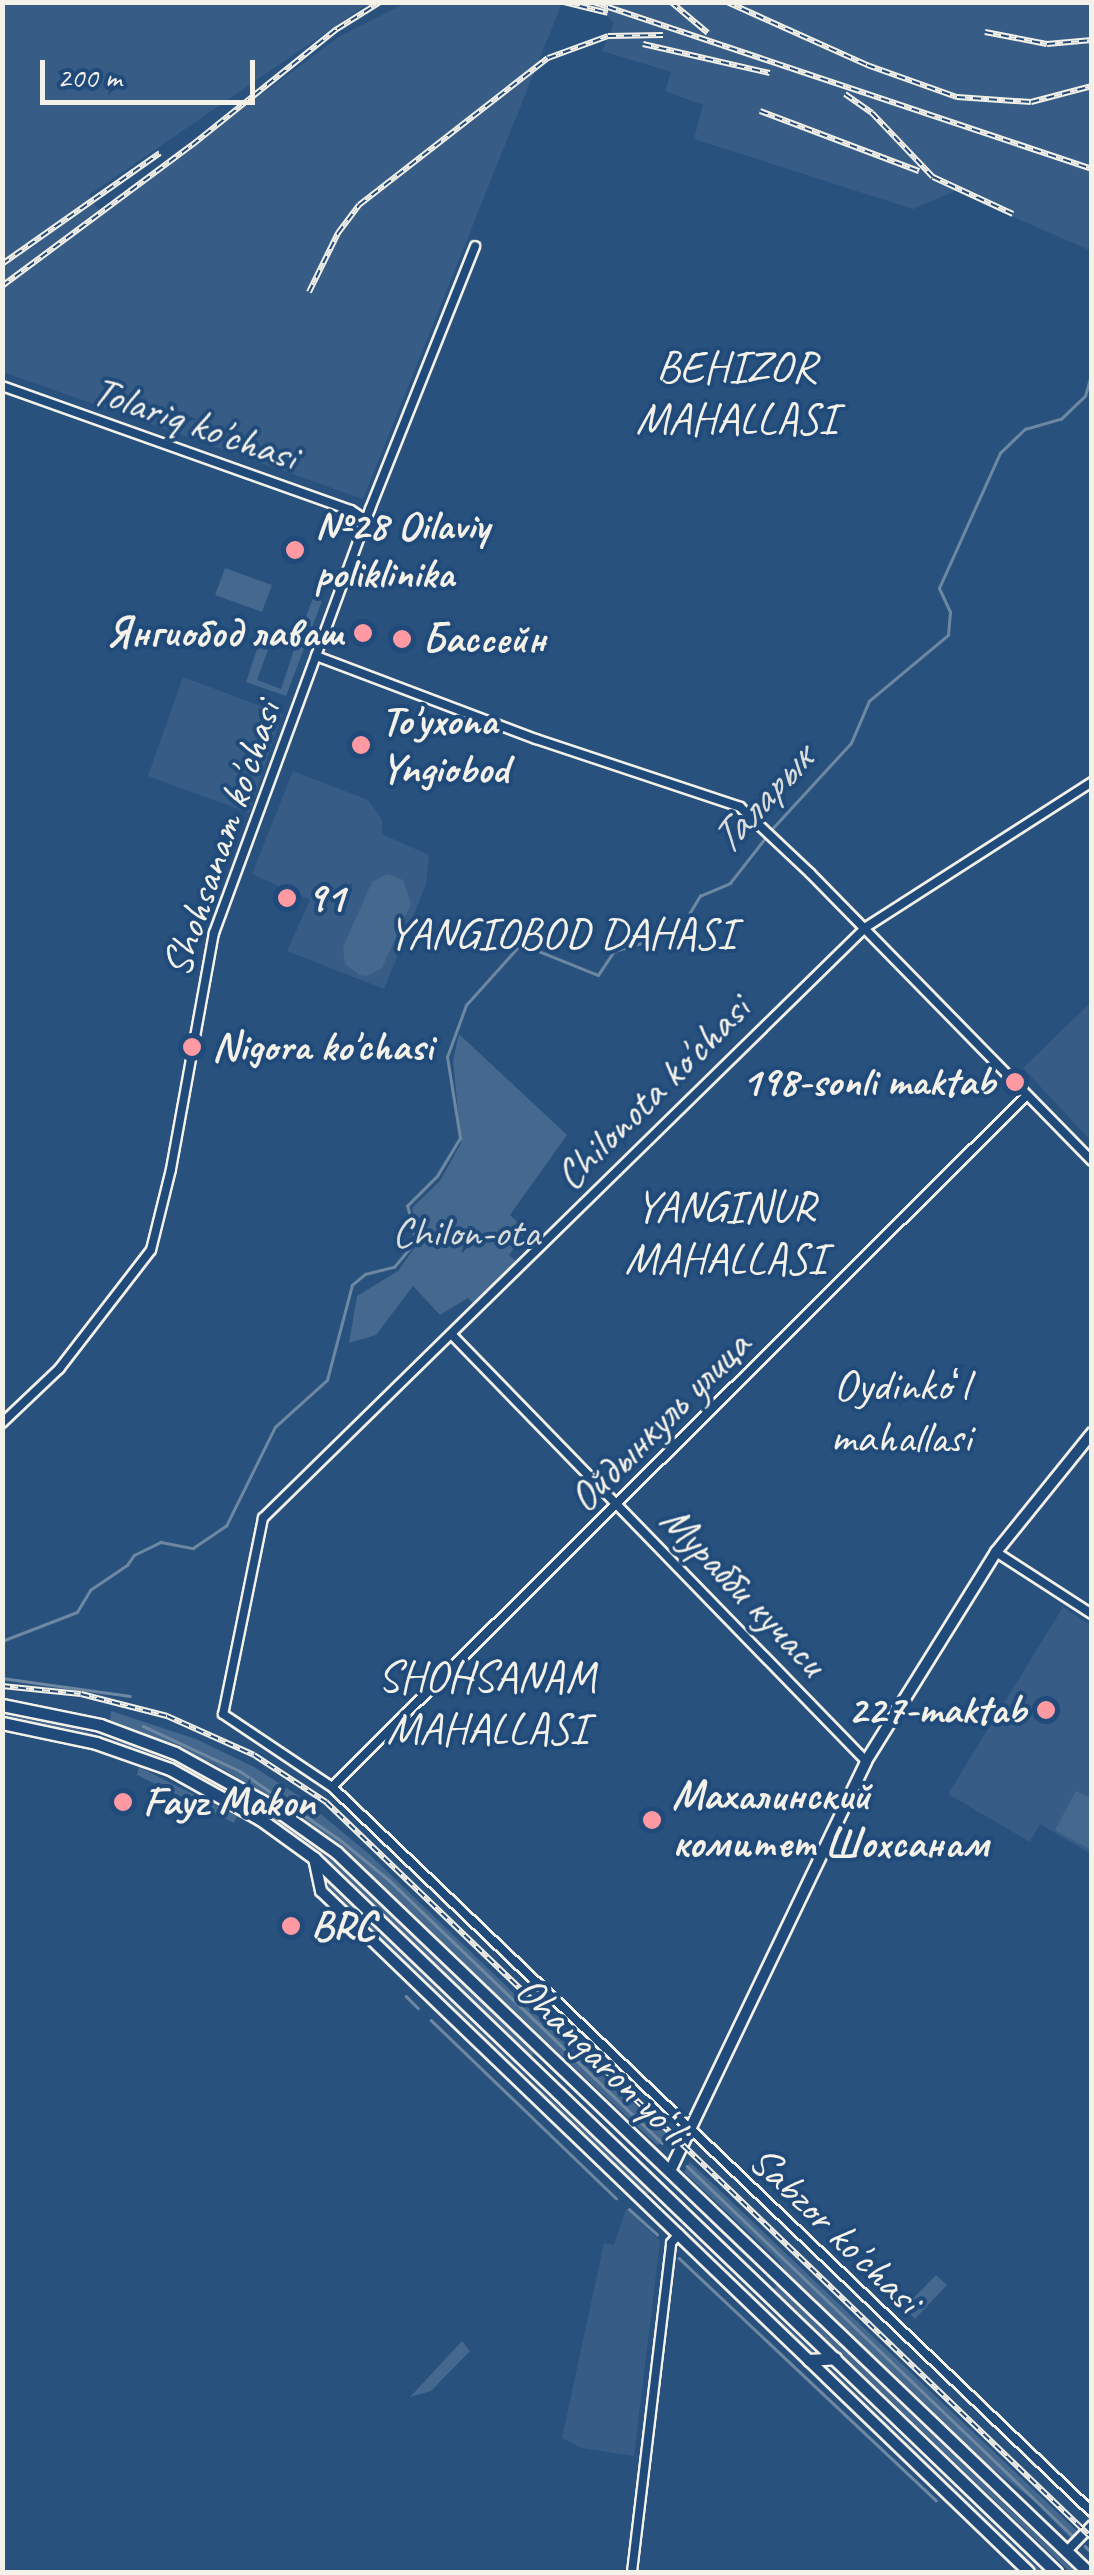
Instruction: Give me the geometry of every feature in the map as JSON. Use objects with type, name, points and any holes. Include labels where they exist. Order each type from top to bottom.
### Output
[{"type":"highway","name":"Ohangaron yoʻli","points":[[2,1705],[139,1738],[207,1768],[280,1812],[344,1860],[1088,2572]]},
{"type":"highway","name":"Ohangaron yoʻli","points":[[2,1723],[96,1743],[170,1769],[260,1819],[314,1858],[1056,2572]]},
{"type":"highway","points":[[537,2071],[551,2057]]},
{"type":"highway","points":[[660,2190],[670,2171]]},
{"type":"highway","points":[[763,2288],[776,2274]]},
{"type":"highway","points":[[809,2360],[836,2358]]},
{"type":"main road","points":[[670,2171],[866,1760],[996,1552],[1092,1433]]},
{"type":"main road","name":"Ohangaron yoʻli","points":[[314,1858],[320,1892],[1029,2572]]},
{"type":"street","name":"Shohsanam ko'chasi","points":[[2,1423],[59,1369],[151,1250],[171,1168],[214,933],[366,520],[475,246]]},
{"type":"street","name":"Tolariq ko'chasi","points":[[2,386],[351,510],[366,520]]},
{"type":"street","points":[[316,656],[536,739],[740,807],[865,928],[1092,1161]]},
{"type":"street","name":"Chilonota ko'chasi","points":[[223,1714],[262,1519],[452,1335],[695,1090],[865,928],[1092,782]]},
{"type":"street","name":"Ойдынкуль улица","points":[[332,1787],[1027,1095]]},
{"type":"street","name":"Мурабби кучаси","points":[[452,1335],[866,1760]]},
{"type":"street","points":[[996,1552],[1092,1614]]},
{"type":"street","name":"Sabzor ko'chasi","points":[[223,1714],[332,1787],[1092,2512]]},
{"type":"street","points":[[632,2572],[671,2243],[678,2234]]},
{"type":"street","points":[[1066,2552],[1092,2525]]},
{"type":"shaded area","points":[[3,2],[369,3],[89,195],[101,214],[340,36],[406,3],[562,3],[363,499],[3,372]]},
{"type":"shaded area","points":[[596,3],[1091,3],[1091,251],[955,191],[913,209],[694,139],[703,105],[665,91],[671,72],[602,51],[614,23]]},
{"type":"shaded area","points":[[183,677],[282,714],[249,813],[148,776]]},
{"type":"shaded area","points":[[293,771],[368,800],[382,819],[382,834],[429,855],[426,884],[384,989],[287,951],[310,900],[252,874]]},
{"type":"shaded area","points":[[1091,1002],[1091,1141],[1023,1068]]},
{"type":"shaded area","name":"227-maktab","points":[[1063,1607],[1091,1626],[1091,1854],[1040,1824],[1030,1842],[948,1794]]},
{"type":"shaded area","points":[[626,2209],[660,2241],[634,2456],[581,2448],[562,2438],[604,2243],[614,2245]]},
{"type":"green space","points":[[225,568],[272,585],[262,612],[215,595]]},
{"type":"green space","points":[[313,598],[322,601],[286,696],[246,682],[258,646],[268,650],[257,680],[281,689],[301,629],[307,631],[310,625],[304,622]]},
{"type":"green space","points":[[387,874],[403,880],[411,904],[382,968],[367,976],[359,975],[345,964],[343,947],[372,882]]},
{"type":"green space","name":"Chilon-ota","points":[[459,1034],[567,1135],[510,1215],[526,1231],[509,1255],[517,1262],[473,1303],[468,1298],[440,1315],[413,1286],[376,1335],[349,1343],[357,1296],[398,1271],[420,1240],[412,1208],[440,1181],[461,1143],[453,1060]]},
{"type":"green space","points":[[111,1711],[196,1739],[254,1767],[299,1796],[369,1854],[578,2055],[672,2137],[657,2145],[334,1842],[291,1809],[216,1765],[110,1721]]},
{"type":"green space","points":[[2,1714],[64,1725],[144,1749],[268,1813],[337,1864],[534,2053],[532,2056],[334,1867],[266,1817],[211,1784],[142,1753],[3,1718]]},
{"type":"green space","points":[[139,1767],[237,1816],[234,1823],[137,1775]]},
{"type":"green space","points":[[1076,1791],[1091,1799],[1091,1850],[1055,1830]]},
{"type":"green space","points":[[326,1879],[529,2079],[652,2191],[644,2196],[325,1889]]},
{"type":"green space","points":[[690,2162],[1078,2532],[1071,2539],[1033,2500],[961,2444],[791,2280],[778,2260],[684,2172]]},
{"type":"green space","points":[[681,2225],[814,2352],[807,2353],[679,2229]]},
{"type":"green space","points":[[936,2275],[947,2285],[915,2319],[904,2308]]},
{"type":"green space","points":[[777,2285],[1076,2572],[1070,2572],[863,2375],[774,2289]]},
{"type":"green space","points":[[462,2341],[470,2351],[431,2391],[410,2397]]},
{"type":"green space","points":[[822,2367],[829,2367],[1042,2572],[1036,2572]]},
{"type":"waterway","name":"Таларык","points":[[771,830],[851,743],[869,701],[948,635],[950,612],[939,588],[1000,453],[1025,429],[1061,419],[1085,396],[1092,371]]},
{"type":"waterway","name":"Таларык","points":[[2,1641],[77,1612],[90,1590],[127,1565],[134,1555],[161,1542],[193,1548],[226,1526],[275,1427],[327,1380],[352,1285],[365,1274],[394,1267],[416,1241],[407,1206],[437,1176],[460,1138],[447,1057],[466,1005],[521,944],[598,975],[614,951],[652,940],[683,924],[700,896],[730,883],[766,837]]},
{"type":"waterway","points":[[2,1678],[130,1696]]},
{"type":"waterway","points":[[143,1726],[240,1771],[339,1839],[389,1880],[662,2143]]},
{"type":"waterway","points":[[406,1996],[418,2008]]},
{"type":"waterway","points":[[431,2020],[616,2198]]},
{"type":"waterway","points":[[687,2166],[1073,2536]]},
{"type":"waterway","points":[[629,2209],[657,2234]]},
{"type":"waterway","points":[[679,2258],[936,2500]]},
{"type":"waterway","points":[[1085,2546],[1092,2553]]},
{"type":"railway","points":[[2,286],[192,145],[337,29],[380,2]]},
{"type":"railway","points":[[564,2],[608,13]]},
{"type":"railway","points":[[593,2],[1092,169]]},
{"type":"railway","points":[[671,2],[708,33]]},
{"type":"railway","points":[[727,2],[867,65],[957,97],[1031,102],[1092,86]]},
{"type":"railway","points":[[985,32],[1047,44],[1092,40]]},
{"type":"railway","points":[[309,292],[338,233],[359,205],[548,58],[608,36],[663,35]]},
{"type":"railway","points":[[643,44],[770,73]]},
{"type":"railway","points":[[845,94],[872,113],[933,177],[1013,214]]},
{"type":"railway","points":[[760,111],[919,171]]},
{"type":"railway","points":[[2,264],[160,153]]},
{"type":"railway","points":[[2,1686],[81,1694],[167,1716],[254,1755],[326,1802],[1092,2538]]},
{"type":"place","name":"№28 Oilaviy poliklinika","points":[[295,550]]},
{"type":"place","name":"Янгиобод лаваш","points":[[363,633]]},
{"type":"place","name":"Бассейн","points":[[402,639]]},
{"type":"place","name":"To'yxona Yngiobod","points":[[361,745]]},
{"type":"place","name":"91","points":[[287,898]]},
{"type":"place","name":"Nigora ko'chasi","points":[[192,1047]]},
{"type":"place","name":"198-sonli maktab","points":[[1015,1082]]},
{"type":"place","name":"227-maktab","points":[[1046,1710]]},
{"type":"place","name":"Fayz Makon","points":[[123,1802]]},
{"type":"place","name":"Махалинский комитет Шохcанам","points":[[652,1820]]},
{"type":"place","name":"BRC","points":[[291,1926]]},
{"type":"district","name":"BEHIZOR MAHALLASI","points":[[736,393]]},
{"type":"district","name":"YANGIOBOD DAHASI","points":[[561,934]]},
{"type":"district","name":"YANGINUR MAHALLASI","points":[[725,1233]]},
{"type":"district","name":"Oydinkoʻl mahallasi","points":[[901,1412]]},
{"type":"district","name":"SHOHSANAM MAHALLASI","points":[[487,1703]]}]
